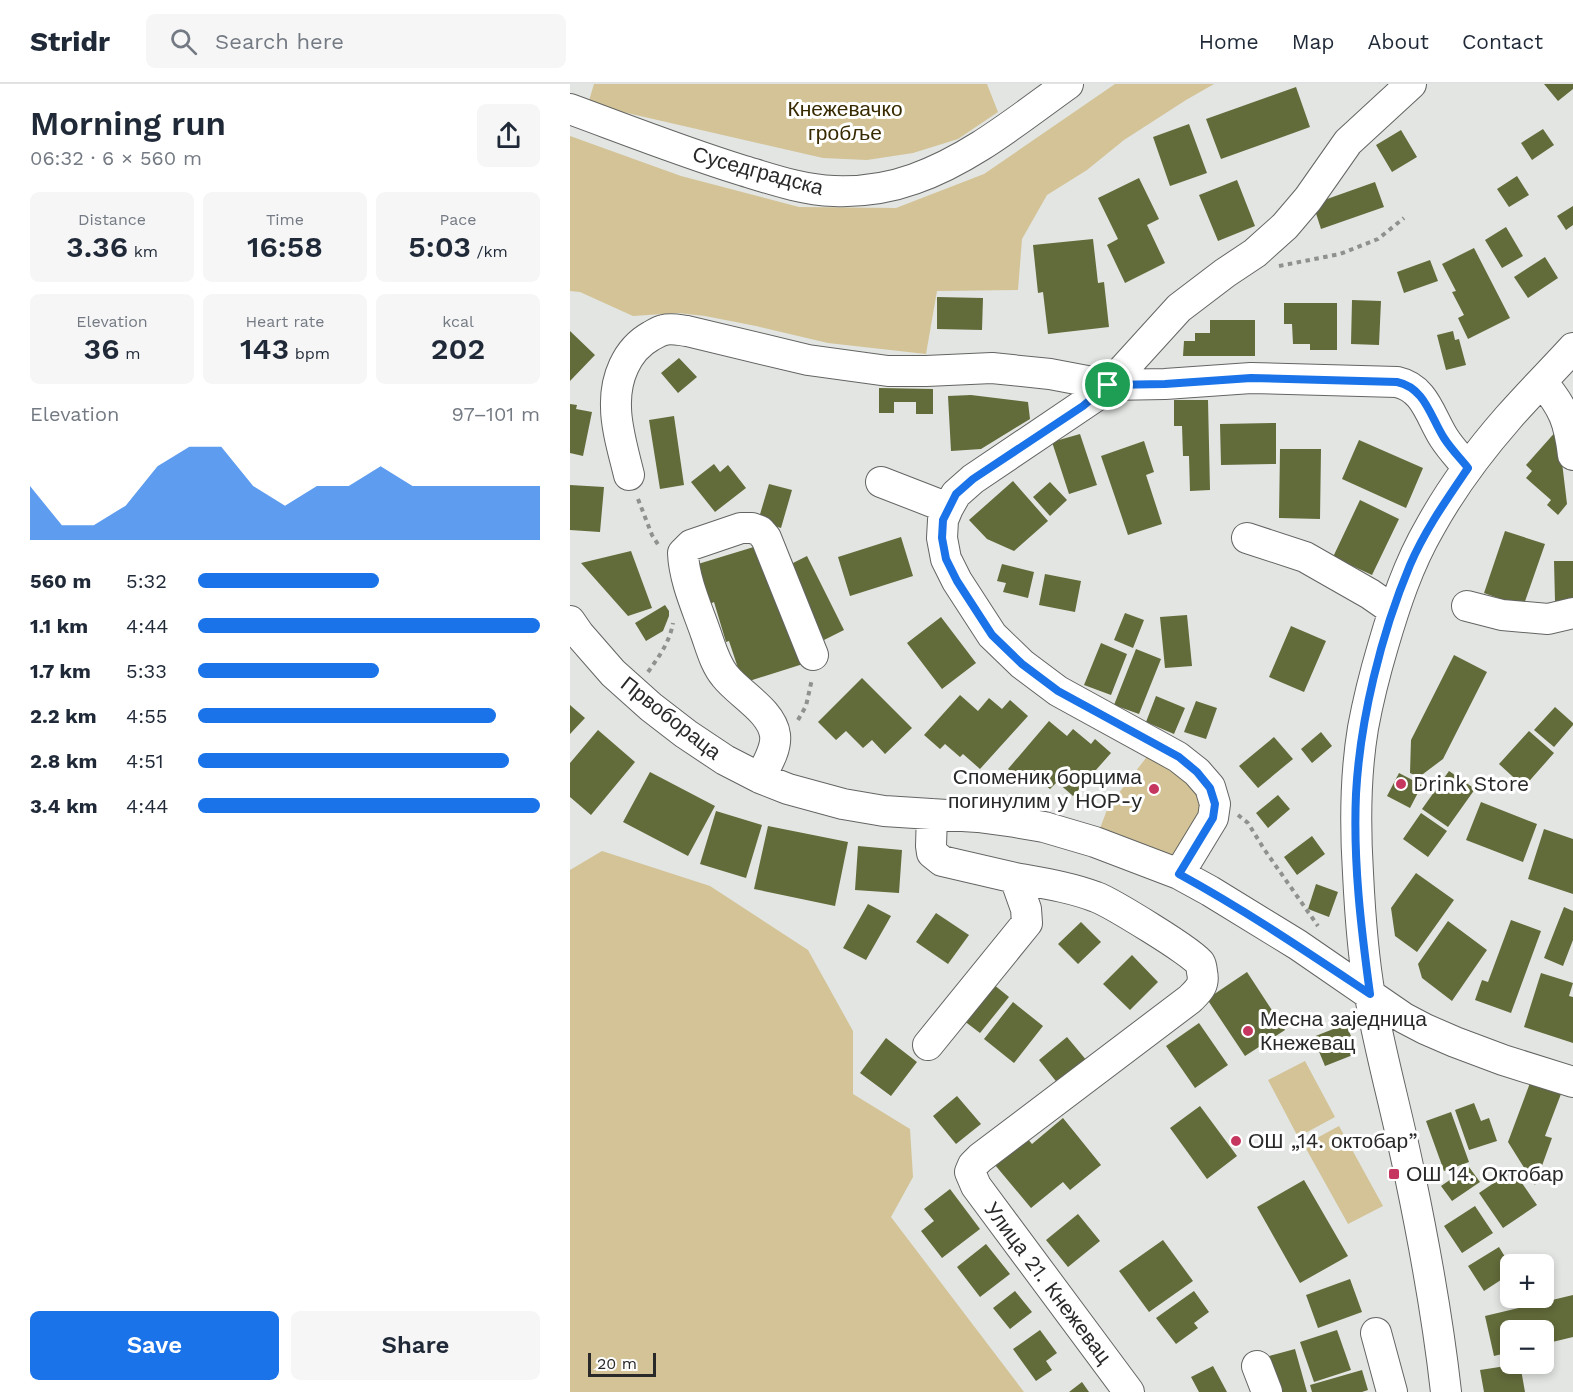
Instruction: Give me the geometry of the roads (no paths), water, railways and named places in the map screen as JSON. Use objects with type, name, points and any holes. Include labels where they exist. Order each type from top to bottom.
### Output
[{"type":"street","name":"Суседградска","points":[[570,109],[757,175],[811,189],[860,190],[913,179],[942,168],[971,152],[1068,84]]},
{"type":"street","points":[[1179,874],[1213,818],[1215,804],[1210,788],[1197,772],[1179,757],[1058,691],[1022,664],[992,635],[957,581],[946,559],[942,538],[943,520],[956,494],[973,479],[1083,406],[1108,385],[1179,308],[1255,253],[1285,226],[1308,199],[1348,142],[1411,84]]},
{"type":"street","points":[[629,475],[615,408],[617,382],[634,349],[644,340],[663,330],[673,329],[808,360],[888,371],[992,368],[1050,374],[1108,385],[1251,378],[1397,382],[1407,384],[1420,395],[1445,440],[1468,468]]},
{"type":"street","points":[[1446,1392],[1434,1301],[1420,1226],[1370,994],[1359,900],[1356,846],[1356,796],[1363,729],[1374,677],[1394,610],[1410,564],[1431,525],[1468,468],[1508,417],[1573,348]]},
{"type":"street","points":[[1542,382],[1556,398],[1565,415],[1573,455]]},
{"type":"street","points":[[881,482],[948,508]]},
{"type":"street","points":[[760,778],[774,749],[776,736],[762,710],[731,684],[716,662],[683,566],[683,554],[691,545],[741,528],[760,531],[766,538],[813,655]]},
{"type":"street","points":[[1247,538],[1305,557],[1394,610]]},
{"type":"street","points":[[1467,606],[1502,615],[1548,619],[1573,613]]},
{"type":"street","name":"Првобораца","points":[[570,621],[597,655],[651,707],[725,760],[760,778],[788,789],[843,804],[884,811],[978,817],[1044,827],[1095,842],[1179,874],[1210,891],[1281,935],[1404,1018],[1455,1042],[1573,1082]]},
{"type":"street","points":[[928,1045],[1027,923],[1026,909],[1016,878],[942,861],[932,853],[932,814]]},
{"type":"street","name":"Улица 21. Кнежевац","points":[[1016,878],[1065,888],[1098,898],[1180,947],[1201,963],[1204,980],[1200,989],[1190,999],[980,1158],[970,1172],[976,1186],[1130,1392]]},
{"type":"street","points":[[1376,1333],[1392,1392]]},
{"type":"place","name":"Drink Store","points":[[1401,784]]},
{"type":"place","name":"Споменик борцима погинулим у НОР-у","points":[[1154,789]]},
{"type":"place","name":"Месна заједница Кнежевац","points":[[1248,1031]]},
{"type":"place","name":"ОШ „14. октобар”","points":[[1236,1141]]},
{"type":"place","name":"ОШ 14. Октобар","points":[[1394,1174]]},
{"type":"park label","name":"Кнежевачко гробље","points":[[845,121]]}]
